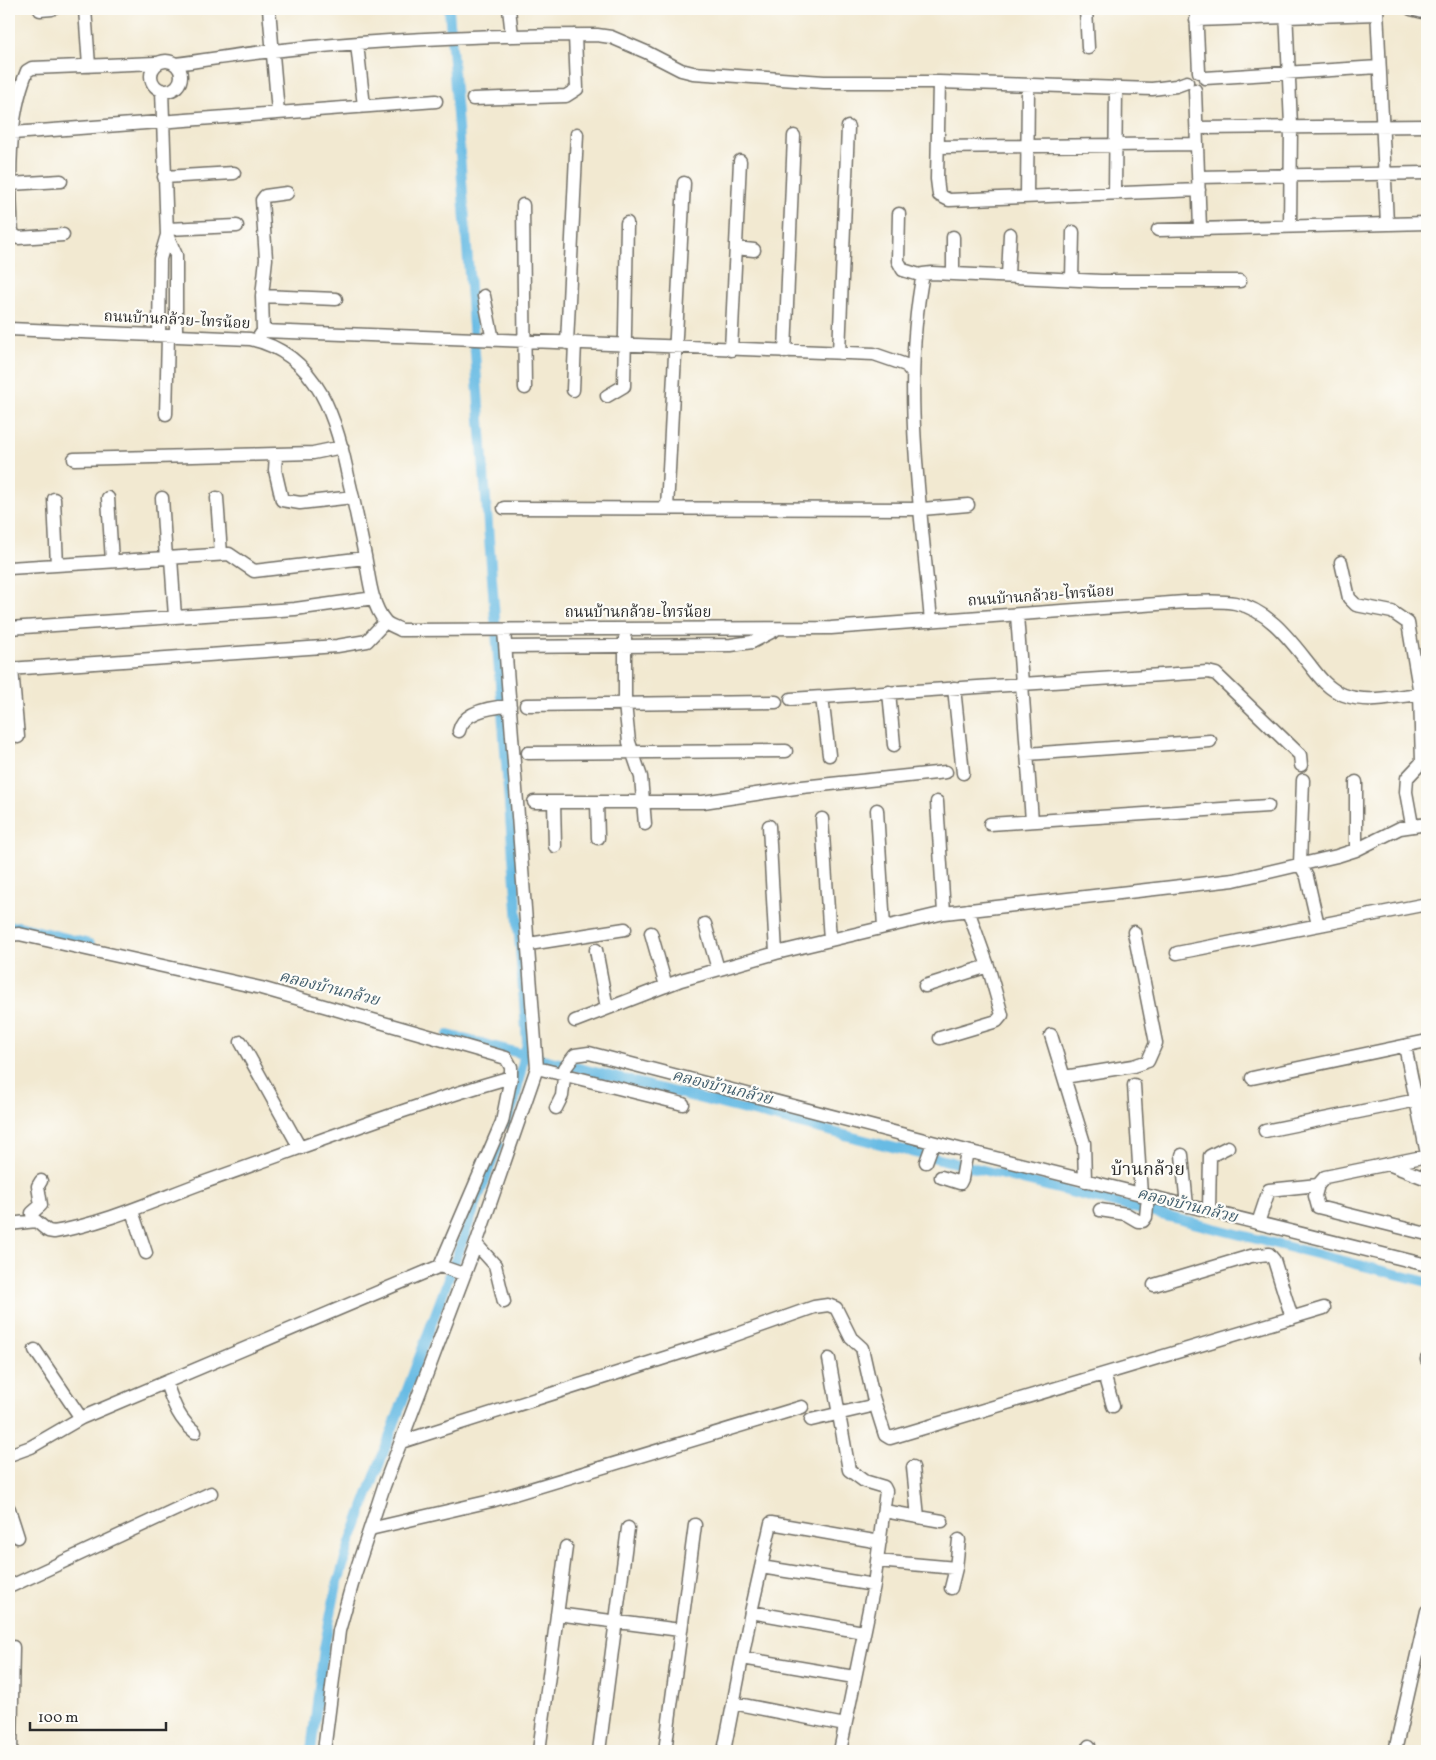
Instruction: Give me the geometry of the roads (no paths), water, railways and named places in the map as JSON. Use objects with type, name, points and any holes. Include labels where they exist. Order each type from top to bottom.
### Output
[{"type":"street","points":[[85,9],[89,66]]},
{"type":"street","points":[[269,9],[278,112]]},
{"type":"street","points":[[510,9],[512,35]]},
{"type":"street","points":[[1086,9],[1088,48]]},
{"type":"street","points":[[1411,9],[1427,13]]},
{"type":"street","points":[[63,236],[15,237],[12,233],[9,160],[27,71],[32,68],[156,63],[164,60],[175,64],[274,51],[357,44],[512,35],[575,35],[611,38],[685,72],[692,73],[824,82],[939,82],[1152,89],[1176,86],[1203,86],[1196,14],[1377,11],[1387,224]]},
{"type":"street","points":[[1286,13],[1291,126],[1290,226]]},
{"type":"street","points":[[472,99],[566,96],[573,93],[577,89],[575,35]]},
{"type":"street","points":[[357,44],[364,106]]},
{"type":"street","points":[[156,63],[151,70],[150,77],[153,85],[162,90],[175,88],[180,82],[181,74],[175,64]]},
{"type":"street","points":[[1202,75],[1379,67]]},
{"type":"street","points":[[939,82],[939,196],[950,200],[1115,193],[1290,175],[1427,173]]},
{"type":"street","points":[[1027,197],[1028,85]]},
{"type":"street","points":[[1191,86],[1196,128],[1200,229]]},
{"type":"street","points":[[1115,193],[1116,88]]},
{"type":"street","points":[[162,90],[167,232],[176,255],[168,335],[166,414]]},
{"type":"street","points":[[13,133],[436,101]]},
{"type":"street","points":[[1196,128],[1427,126]]},
{"type":"street","points":[[839,353],[848,127]]},
{"type":"street","points":[[573,390],[571,343],[578,134]]},
{"type":"street","points":[[785,352],[794,136]]},
{"type":"street","points":[[938,147],[1197,144]]},
{"type":"street","points":[[731,350],[740,162]]},
{"type":"street","points":[[164,177],[234,173]]},
{"type":"street","points":[[10,184],[61,181]]},
{"type":"street","points":[[667,508],[684,183]]},
{"type":"street","points":[[287,193],[265,196],[262,200],[266,259],[260,336],[457,338],[675,348],[874,354],[906,364],[913,374]]},
{"type":"street","points":[[523,205],[525,388]]},
{"type":"street","points":[[899,214],[898,261],[903,270],[923,276]]},
{"type":"street","points":[[607,396],[624,386],[627,223]]},
{"type":"street","points":[[1158,230],[1427,224]]},
{"type":"street","points":[[167,232],[237,226]]},
{"type":"street","points":[[1072,279],[1073,232]]},
{"type":"street","points":[[1008,276],[1010,234]]},
{"type":"street","points":[[953,237],[953,274]]},
{"type":"street","points":[[736,248],[754,250]]},
{"type":"street","points":[[931,621],[913,374],[916,306],[923,274],[932,272],[1072,279],[1186,282],[1240,281]]},
{"type":"street","points":[[262,296],[336,299]]},
{"type":"street","points":[[484,296],[493,340]]},
{"type":"street","name":"ถนนบ้านกล้วย-ไทรน้อย","points":[[9,329],[168,335],[260,336],[285,354],[310,376],[330,409],[342,447],[374,598],[385,622],[401,630],[832,628],[1185,602],[1235,603],[1246,606],[1272,622],[1334,691],[1365,700],[1424,694]]},
{"type":"street","points":[[74,459],[276,455],[313,453],[342,447]]},
{"type":"street","points":[[276,455],[275,470],[282,500],[300,503],[353,497]]},
{"type":"street","points":[[108,498],[112,561]]},
{"type":"street","points":[[162,498],[176,617]]},
{"type":"street","points":[[217,498],[221,554]]},
{"type":"street","points":[[54,499],[57,565]]},
{"type":"street","points":[[504,508],[922,509],[968,505]]},
{"type":"street","points":[[9,568],[229,554],[254,571],[365,558]]},
{"type":"street","points":[[1341,562],[1349,598],[1356,605],[1392,612],[1408,623],[1424,694],[1422,764],[1407,778],[1406,792],[1412,825]]},
{"type":"street","points":[[9,628],[295,608],[374,598]]},
{"type":"street","points":[[1017,615],[1032,821]]},
{"type":"street","points":[[18,737],[10,669],[337,646],[367,641],[385,622]]},
{"type":"street","points":[[625,628],[625,704],[633,752],[641,777],[645,824]]},
{"type":"street","points":[[506,647],[625,647],[752,642],[777,629]]},
{"type":"street","points":[[324,1751],[339,1630],[370,1529],[461,1273],[476,1244],[538,1066],[509,706],[506,647],[499,630]]},
{"type":"street","points":[[791,699],[1212,672],[1300,755],[1301,765]]},
{"type":"street","points":[[954,688],[963,773]]},
{"type":"street","points":[[889,692],[894,745]]},
{"type":"street","points":[[822,697],[828,755]]},
{"type":"street","points":[[526,705],[776,702]]},
{"type":"street","points":[[459,731],[460,726],[469,716],[491,708],[509,706]]},
{"type":"street","points":[[1027,754],[1210,741]]},
{"type":"street","points":[[528,753],[786,751]]},
{"type":"street","points":[[534,802],[703,802],[802,787],[946,772]]},
{"type":"street","points":[[1303,780],[1300,864],[1307,877],[1318,925]]},
{"type":"street","points":[[1356,782],[1356,850]]},
{"type":"street","points":[[554,802],[555,846]]},
{"type":"street","points":[[597,802],[598,838]]},
{"type":"street","points":[[937,802],[944,913]]},
{"type":"street","points":[[990,824],[1268,806]]},
{"type":"street","points":[[877,810],[884,927]]},
{"type":"street","points":[[822,819],[830,940]]},
{"type":"street","points":[[575,1021],[666,986],[718,969],[776,953],[944,913],[1234,880],[1356,850],[1390,832],[1412,825],[1427,824]]},
{"type":"street","points":[[769,826],[776,953]]},
{"type":"street","points":[[1177,953],[1427,904]]},
{"type":"street","points":[[940,1038],[1000,1018],[1002,1014],[988,966],[968,910]]},
{"type":"street","points":[[705,924],[718,969]]},
{"type":"street","points":[[529,944],[625,929]]},
{"type":"street","points":[[1064,1077],[1133,1066],[1148,1061],[1152,1054],[1156,1044],[1134,932]]},
{"type":"street","points":[[9,935],[19,934],[260,988],[506,1058],[511,1067],[511,1077],[502,1122],[443,1267]]},
{"type":"street","points":[[651,934],[666,986]]},
{"type":"street","points":[[596,950],[608,1008]]},
{"type":"street","points":[[925,986],[988,966]]},
{"type":"street","points":[[1051,1035],[1084,1143],[1086,1181]]},
{"type":"street","points":[[241,1042],[300,1148]]},
{"type":"street","points":[[1252,1078],[1427,1042]]},
{"type":"street","points":[[1405,1046],[1422,1099],[1427,1155],[1324,1177],[1318,1185],[1315,1196],[1318,1207],[1427,1234]]},
{"type":"street","points":[[556,1108],[562,1096],[565,1072],[575,1055],[589,1053],[966,1153],[1086,1181],[1146,1203],[1188,1206],[1427,1265]]},
{"type":"street","points":[[538,1066],[683,1104]]},
{"type":"street","points":[[9,1224],[33,1221],[39,1223],[48,1231],[54,1232],[132,1211],[190,1187],[455,1093],[511,1077]]},
{"type":"street","points":[[1100,1210],[1126,1214],[1138,1221],[1144,1221],[1146,1203],[1134,1085]]},
{"type":"street","points":[[1265,1131],[1422,1099]]},
{"type":"street","points":[[927,1160],[932,1144]]},
{"type":"street","points":[[1209,1211],[1210,1156],[1228,1147]]},
{"type":"street","points":[[941,1177],[957,1183],[962,1179],[966,1153]]},
{"type":"street","points":[[1182,1155],[1188,1206]]},
{"type":"street","points":[[1388,1164],[1427,1179]]},
{"type":"street","points":[[33,1221],[32,1213],[41,1205],[38,1186],[40,1181]]},
{"type":"street","points":[[1258,1223],[1268,1190],[1318,1185]]},
{"type":"street","points":[[132,1211],[146,1253]]},
{"type":"street","points":[[476,1244],[495,1265],[504,1302]]},
{"type":"street","points":[[1154,1285],[1257,1254],[1269,1254],[1274,1260],[1292,1318]]},
{"type":"street","points":[[9,1455],[31,1447],[82,1418],[443,1267],[461,1273]]},
{"type":"street","points":[[401,1442],[724,1339],[814,1307],[828,1305],[836,1308],[851,1338],[862,1348],[873,1398],[885,1435],[890,1438],[1324,1308]]},
{"type":"street","points":[[35,1350],[82,1418]]},
{"type":"street","points":[[830,1360],[849,1470],[864,1481],[886,1489],[874,1585],[840,1751]]},
{"type":"street","points":[[1104,1374],[1113,1406]]},
{"type":"street","points":[[166,1383],[179,1416],[195,1432]]},
{"type":"street","points":[[370,1529],[491,1501],[802,1406]]},
{"type":"street","points":[[811,1420],[867,1407]]},
{"type":"street","points":[[913,1467],[918,1517]]},
{"type":"street","points":[[9,1587],[211,1493]]},
{"type":"street","points":[[9,1510],[18,1536]]},
{"type":"street","points":[[884,1511],[942,1521]]},
{"type":"street","points":[[728,1751],[724,1751],[768,1526],[774,1522],[880,1542]]},
{"type":"street","points":[[665,1751],[695,1525]]},
{"type":"street","points":[[599,1751],[628,1528]]},
{"type":"street","points":[[950,1588],[956,1568],[959,1540]]},
{"type":"street","points":[[538,1751],[566,1547]]},
{"type":"street","points":[[877,1561],[956,1568]]},
{"type":"street","points":[[761,1567],[874,1585]]},
{"type":"street","points":[[1396,1751],[1427,1611]]},
{"type":"street","points":[[751,1612],[863,1632]]},
{"type":"street","points":[[557,1614],[680,1630]]},
{"type":"street","points":[[11,1751],[13,1646]]},
{"type":"street","points":[[742,1658],[854,1678]]},
{"type":"street","points":[[733,1703],[845,1724]]},
{"type":"waterway","points":[[449,9],[527,1042],[515,1100],[506,1124]]},
{"type":"waterway","name":"คลองบ้านกล้วย","points":[[9,927],[19,926],[90,944]]},
{"type":"waterway","name":"คลองบ้านกล้วย","points":[[448,1035],[1427,1282]]},
{"type":"waterway","points":[[311,1751],[324,1648],[336,1589],[350,1543],[498,1145]]},
{"type":"district","name":"บ้านกล้วย","points":[[1148,1170]]}]
